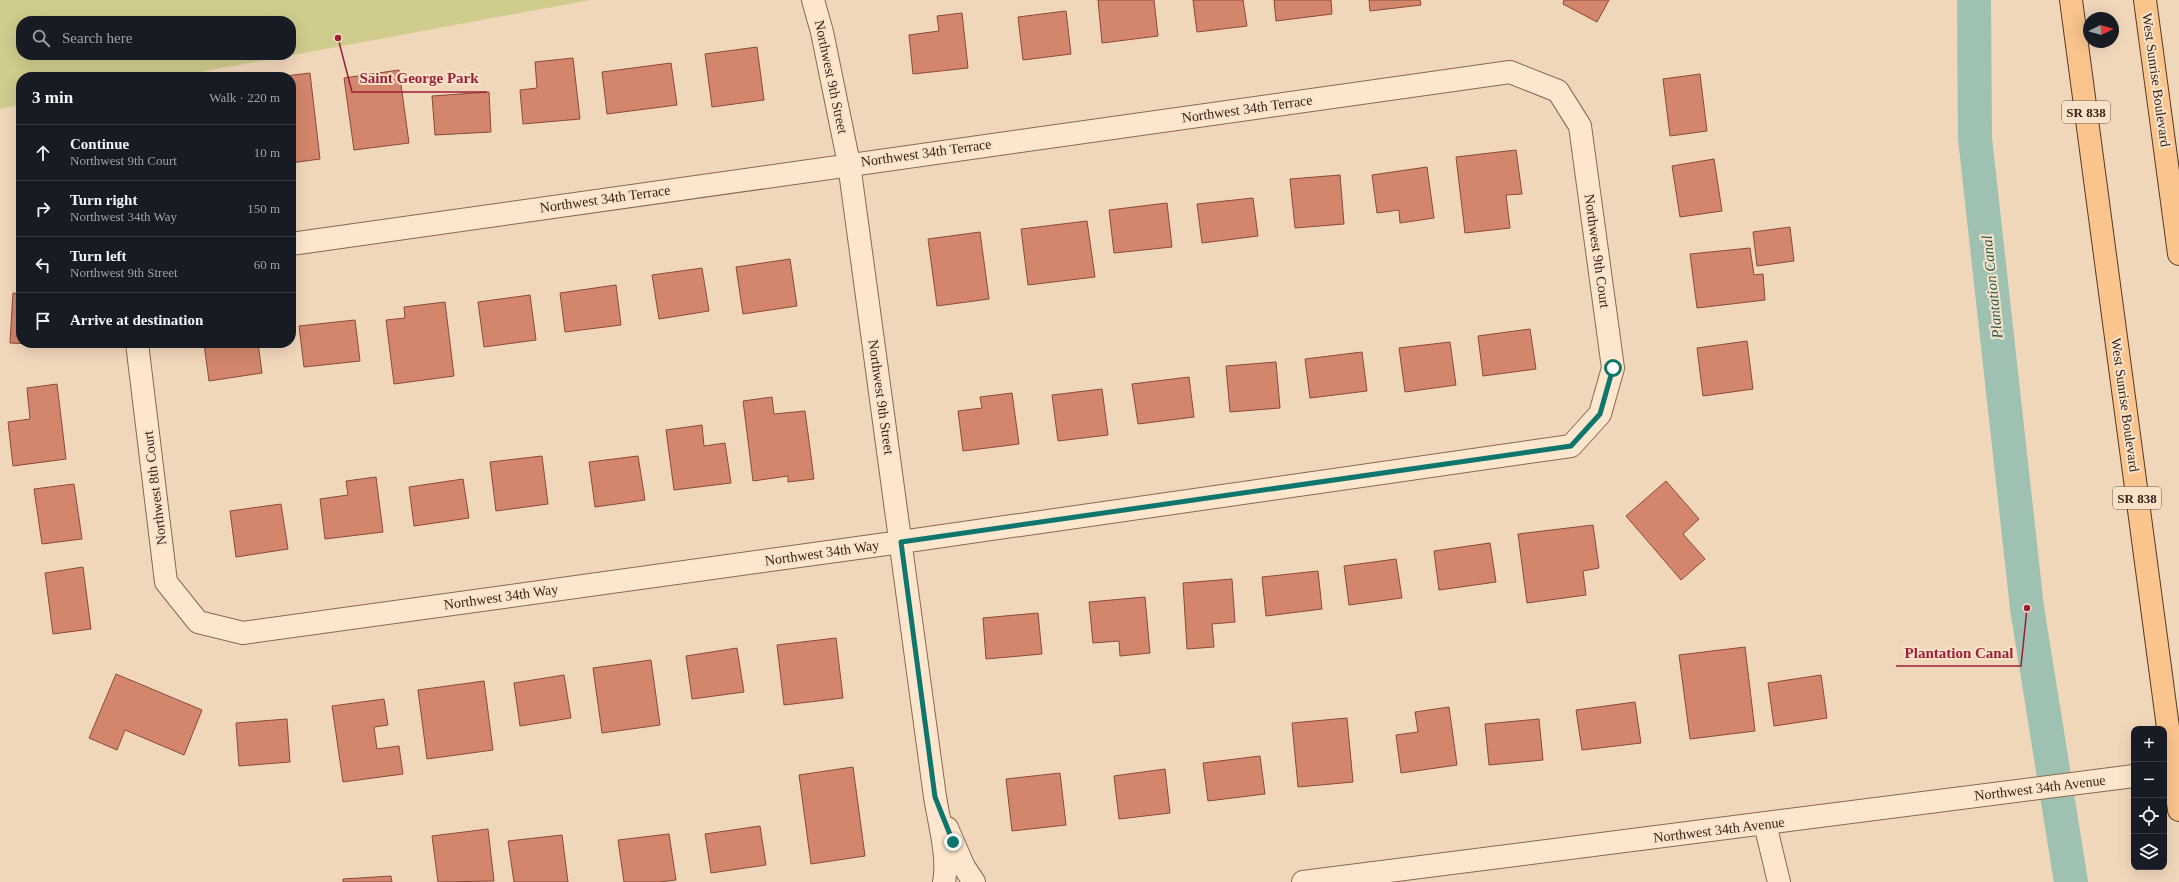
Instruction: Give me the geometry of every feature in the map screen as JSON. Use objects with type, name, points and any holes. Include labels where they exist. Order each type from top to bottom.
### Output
[{"type":"main road","name":"West Sunrise Boulevard","points":[[2071,0],[2172,771],[2179,810]]},
{"type":"main road","name":"West Sunrise Boulevard","points":[[2145,0],[2179,254]]},
{"type":"street","name":"Northwest 9th Street","points":[[813,0],[822,32],[849,164],[945,866],[944,882]]},
{"type":"street","name":"Northwest 34th Terrace","points":[[296,243],[849,164],[1510,72],[1558,91]]},
{"type":"street","name":"Northwest 9th Court","points":[[1558,91],[1580,126],[1613,368],[1600,414]]},
{"type":"street","name":"Northwest 8th Court","points":[[138,348],[166,582],[198,622]]},
{"type":"street","name":"Northwest 34th Way","points":[[198,622],[243,633],[901,542],[1571,446],[1600,414]]},
{"type":"street","name":"Northwest 34th Avenue","points":[[1303,882],[2124,777]]},
{"type":"street","name":"Northwest 9th Street","points":[[935,797],[964,867],[974,882]]},
{"type":"street","points":[[1765,824],[1779,882]]},
{"type":"shaded area","points":[[0,0],[590,0],[296,54],[296,16],[16,16],[16,60],[266,60],[201,72],[16,72],[16,106],[0,109]]},
{"type":"building","points":[[1098,0],[1154,0],[1158,36],[1102,43]]},
{"type":"building","points":[[1193,0],[1243,0],[1247,26],[1197,32]]},
{"type":"building","points":[[1274,0],[1331,0],[1332,14],[1276,21]]},
{"type":"building","points":[[1369,0],[1420,0],[1421,5],[1370,11]]},
{"type":"building","points":[[1564,0],[1609,0],[1597,22],[1563,4]]},
{"type":"building","points":[[1066,11],[1071,54],[1023,60],[1018,17]]},
{"type":"building","points":[[962,13],[968,68],[913,74],[909,35],[939,31],[937,16]]},
{"type":"building","points":[[757,47],[764,100],[712,107],[705,54]]},
{"type":"building","points":[[573,58],[580,119],[523,124],[520,90],[537,88],[535,62]]},
{"type":"building","points":[[671,63],[677,105],[607,114],[602,72]]},
{"type":"building","points":[[399,70],[409,143],[354,150],[344,78]]},
{"type":"building","points":[[310,73],[320,159],[296,162],[296,75]]},
{"type":"building","points":[[1700,74],[1707,131],[1670,136],[1663,79]]},
{"type":"building","points":[[489,92],[491,132],[435,135],[432,96]]},
{"type":"building","points":[[1516,150],[1522,194],[1506,195],[1510,228],[1465,233],[1456,157]]},
{"type":"building","points":[[1714,159],[1722,211],[1680,217],[1672,166]]},
{"type":"building","points":[[1427,167],[1434,218],[1400,223],[1399,210],[1377,213],[1372,175]]},
{"type":"building","points":[[1340,175],[1344,224],[1295,228],[1290,179]]},
{"type":"building","points":[[1253,198],[1258,236],[1202,243],[1197,204]]},
{"type":"building","points":[[1167,203],[1172,247],[1114,253],[1109,210]]},
{"type":"building","points":[[1087,221],[1095,277],[1028,285],[1021,229]]},
{"type":"building","points":[[1790,227],[1794,261],[1757,266],[1753,232]]},
{"type":"building","points":[[980,232],[989,299],[937,306],[928,239]]},
{"type":"building","points":[[1750,248],[1754,275],[1763,274],[1765,300],[1697,308],[1690,254]]},
{"type":"building","points":[[790,259],[797,306],[743,314],[736,267]]},
{"type":"building","points":[[702,268],[709,311],[659,319],[652,275]]},
{"type":"building","points":[[616,285],[621,325],[565,332],[560,293]]},
{"type":"building","points":[[13,293],[16,293],[16,343],[10,343]]},
{"type":"building","points":[[530,295],[536,340],[484,347],[478,302]]},
{"type":"building","points":[[445,302],[454,376],[394,384],[386,320],[405,318],[404,307]]},
{"type":"building","points":[[355,320],[360,361],[304,367],[299,326]]},
{"type":"building","points":[[1530,329],[1536,369],[1483,376],[1478,336]]},
{"type":"building","points":[[1747,341],[1753,389],[1703,396],[1697,348]]},
{"type":"building","points":[[1450,342],[1456,385],[1405,392],[1399,348]]},
{"type":"building","points":[[205,348],[259,348],[262,373],[209,381]]},
{"type":"building","points":[[1362,352],[1367,391],[1310,398],[1305,359]]},
{"type":"building","points":[[1276,362],[1280,408],[1230,412],[1226,366]]},
{"type":"building","points":[[1189,377],[1194,417],[1138,424],[1132,384]]},
{"type":"building","points":[[57,384],[66,459],[13,466],[8,422],[30,419],[27,388]]},
{"type":"building","points":[[1102,389],[1108,435],[1058,441],[1052,395]]},
{"type":"building","points":[[1012,393],[1019,444],[963,451],[958,411],[982,408],[980,397]]},
{"type":"building","points":[[772,397],[774,414],[805,411],[814,479],[788,482],[788,476],[753,481],[743,401]]},
{"type":"building","points":[[702,425],[704,446],[725,443],[731,483],[674,490],[666,430]]},
{"type":"building","points":[[542,456],[548,504],[496,511],[490,462]]},
{"type":"building","points":[[638,456],[645,500],[595,507],[589,462]]},
{"type":"building","points":[[376,477],[383,532],[325,539],[320,499],[348,495],[346,481]]},
{"type":"building","points":[[463,479],[469,518],[414,526],[409,487]]},
{"type":"building","points":[[1666,481],[1699,519],[1683,534],[1705,559],[1681,580],[1626,516]]},
{"type":"building","points":[[74,484],[82,539],[42,544],[34,489]]},
{"type":"building","points":[[281,504],[288,549],[236,557],[230,511]]},
{"type":"building","points":[[1593,525],[1599,568],[1583,571],[1586,595],[1527,603],[1518,534]]},
{"type":"building","points":[[1490,543],[1496,582],[1439,590],[1434,551]]},
{"type":"building","points":[[1396,559],[1402,598],[1349,605],[1344,566]]},
{"type":"building","points":[[83,567],[91,629],[53,634],[45,573]]},
{"type":"building","points":[[1318,571],[1322,609],[1266,616],[1262,577]]},
{"type":"building","points":[[1232,579],[1235,622],[1212,624],[1214,647],[1187,649],[1183,583]]},
{"type":"building","points":[[1145,597],[1150,653],[1120,656],[1119,641],[1093,643],[1089,602]]},
{"type":"building","points":[[1038,613],[1042,654],[986,659],[983,618]]},
{"type":"building","points":[[836,638],[843,698],[784,705],[777,645]]},
{"type":"building","points":[[1745,647],[1755,731],[1690,739],[1679,655]]},
{"type":"building","points":[[737,648],[744,692],[692,699],[686,656]]},
{"type":"building","points":[[651,660],[660,725],[602,733],[593,668]]},
{"type":"building","points":[[116,674],[202,710],[184,755],[125,730],[117,750],[89,738]]},
{"type":"building","points":[[564,675],[571,718],[520,726],[514,683]]},
{"type":"building","points":[[1821,675],[1827,718],[1774,726],[1768,683]]},
{"type":"building","points":[[484,681],[493,750],[427,759],[418,690]]},
{"type":"building","points":[[384,699],[388,725],[374,727],[377,749],[399,746],[403,774],[343,782],[332,706]]},
{"type":"building","points":[[1635,702],[1641,743],[1582,750],[1576,710]]},
{"type":"building","points":[[1449,707],[1457,765],[1401,773],[1396,735],[1418,732],[1415,712]]},
{"type":"building","points":[[1347,718],[1353,782],[1298,787],[1292,723]]},
{"type":"building","points":[[287,719],[290,762],[239,766],[236,723]]},
{"type":"building","points":[[1539,719],[1543,760],[1489,765],[1485,724]]},
{"type":"building","points":[[1260,756],[1265,794],[1208,801],[1203,763]]},
{"type":"building","points":[[853,767],[865,856],[811,864],[799,775]]},
{"type":"building","points":[[1165,769],[1170,813],[1119,819],[1114,776]]},
{"type":"building","points":[[1060,773],[1066,825],[1012,831],[1006,779]]},
{"type":"building","points":[[760,826],[766,865],[711,873],[705,834]]},
{"type":"building","points":[[488,829],[494,881],[438,882],[432,836]]},
{"type":"building","points":[[669,834],[676,880],[659,882],[624,882],[618,840]]},
{"type":"building","points":[[562,835],[568,882],[514,882],[508,841]]},
{"type":"building","points":[[391,876],[392,882],[343,882],[343,879]]},
{"type":"waterway","name":"Plantation Canal","points":[[1974,0],[1975,138],[2027,608],[2071,882]]},
{"type":"place","name":"Saint George Park","points":[[338,38]]},
{"type":"place","name":"Plantation Canal","points":[[2027,608]]},
{"type":"route","points":[[953,842],[935,797],[901,542],[1571,446],[1600,414],[1613,368]]}]
